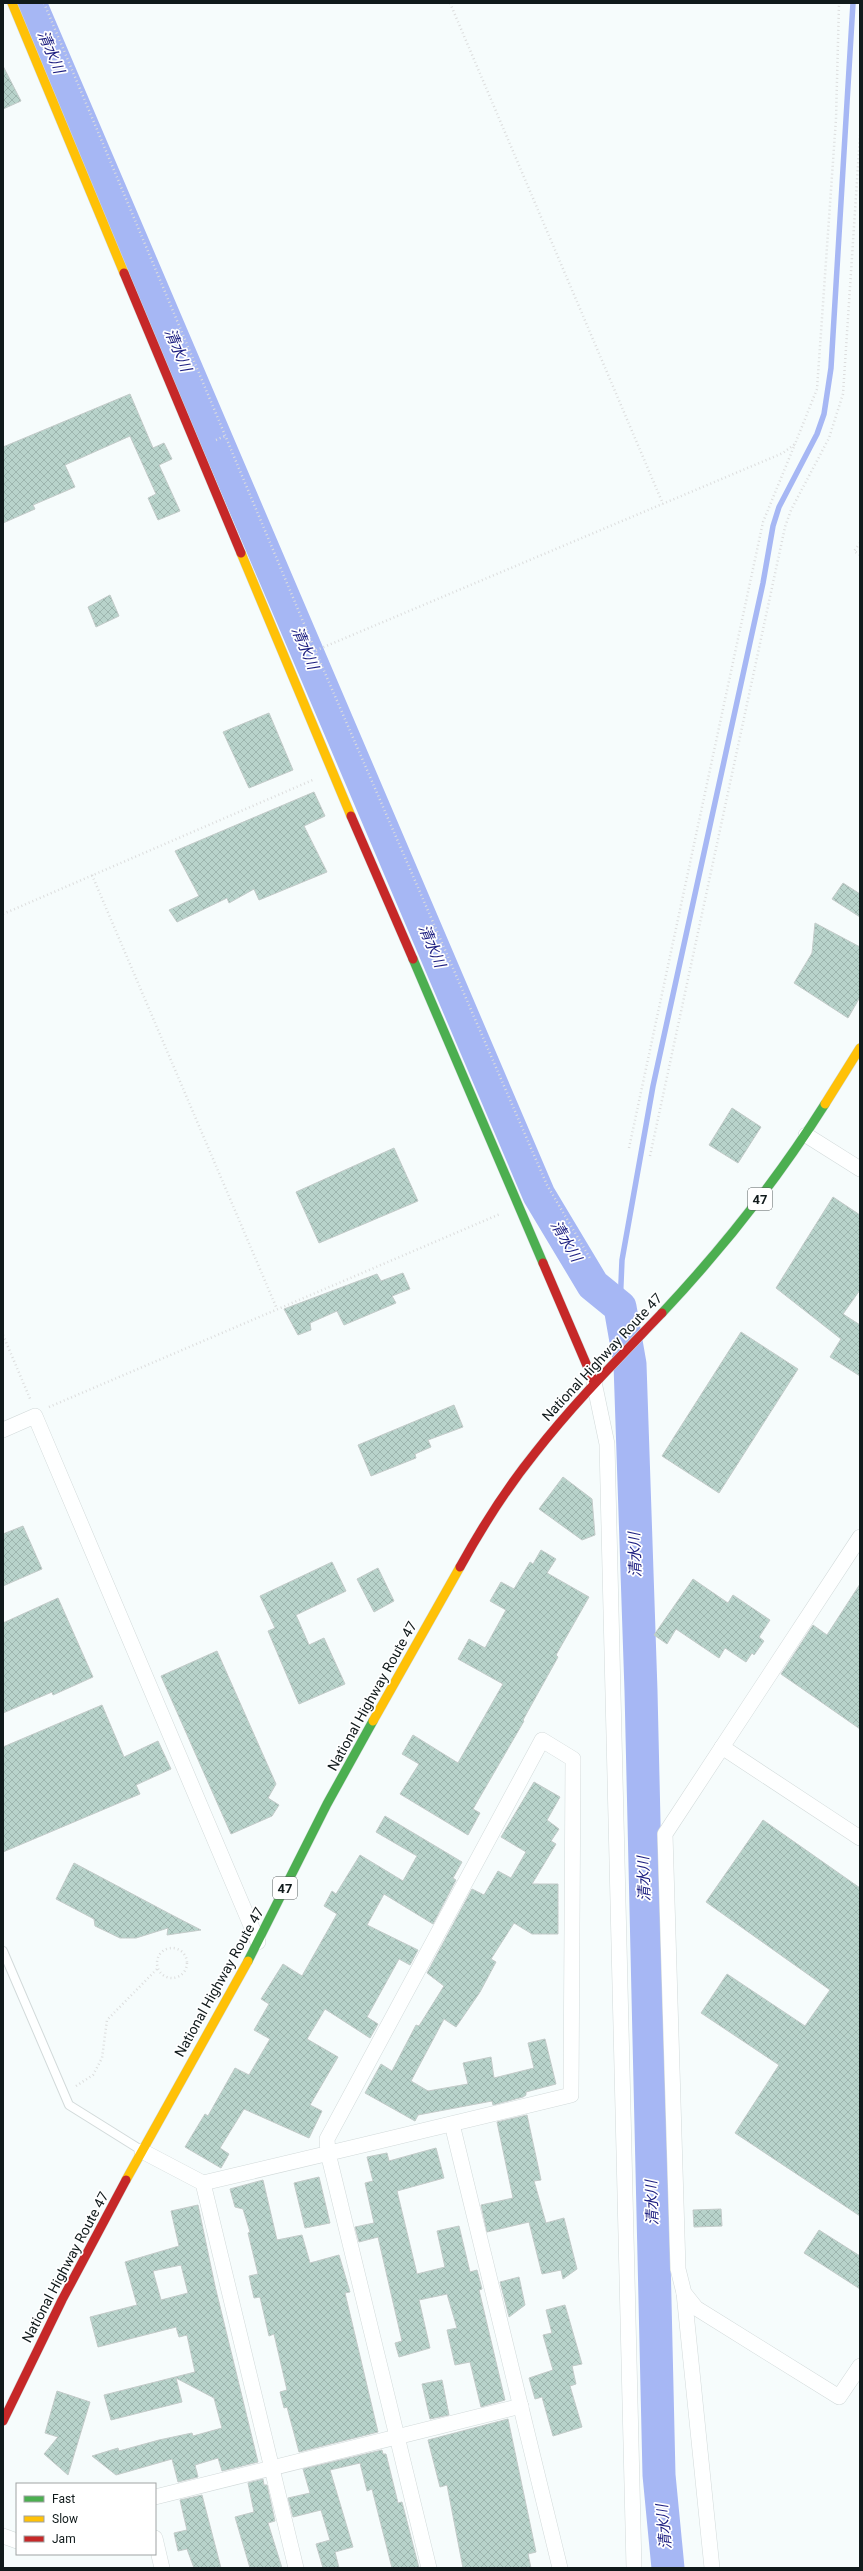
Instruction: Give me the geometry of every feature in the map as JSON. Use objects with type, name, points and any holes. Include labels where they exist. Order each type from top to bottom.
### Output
[{"type":"main road","points":[[12,3],[332,772],[517,1206],[597,1379]]},
{"type":"main road","name":"National Highway Route 47","points":[[3,2421],[28,2364],[142,2151],[258,1942],[337,1786],[453,1579],[508,1489],[550,1433],[597,1379],[689,1285],[739,1228],[806,1135],[860,1048]]},
{"type":"street","points":[[806,1135],[860,1169]]},
{"type":"street","points":[[597,1379],[607,1444],[634,2568]]},
{"type":"street","points":[[3,1430],[35,1414],[258,1942]]},
{"type":"street","points":[[712,2568],[684,2293],[678,2269],[665,1834],[860,1537]]},
{"type":"street","points":[[142,2151],[203,2183],[328,2153],[452,2124],[571,2095],[573,1759],[542,1740],[327,2139],[328,2153],[429,2568]]},
{"type":"street","points":[[722,1747],[860,1838]]},
{"type":"street","points":[[452,2124],[560,2568]]},
{"type":"street","points":[[203,2183],[296,2568]]},
{"type":"street","points":[[684,2293],[696,2308],[839,2397],[860,2366]]},
{"type":"street","points":[[156,2497],[521,2406]]},
{"type":"street","points":[[3,2536],[16,2541]]},
{"type":"street","points":[[156,2542],[162,2568]]},
{"type":"lane","points":[[3,1951],[69,2105],[142,2151]]},
{"type":"path","points":[[44,3],[314,651],[547,1185],[592,1260]]},
{"type":"path","points":[[450,3],[663,504]]},
{"type":"path","points":[[629,1148],[763,522],[817,389],[836,119],[839,3]]},
{"type":"path","points":[[650,1156],[785,527],[791,510],[829,438],[843,394],[860,135]]},
{"type":"path","points":[[221,438],[225,436]]},
{"type":"path","points":[[314,651],[783,453],[795,444]]},
{"type":"path","points":[[860,543],[854,551],[860,555]]},
{"type":"path","points":[[3,914],[332,772]]},
{"type":"path","points":[[92,875],[277,1309]]},
{"type":"path","points":[[3,1335],[35,1414],[517,1206]]},
{"type":"path","points":[[64,2093],[93,2075],[102,2058],[107,2020],[158,1968],[158,1958],[164,1950],[174,1948],[186,1957],[187,1966],[178,1977],[168,1978],[158,1968]]},
{"type":"building","points":[[3,66],[21,101],[3,109]]},
{"type":"building","points":[[130,394],[153,448],[164,443],[172,459],[159,465],[180,511],[158,520],[148,498],[156,494],[130,436],[65,465],[75,487],[33,505],[35,509],[3,523],[3,447]]},
{"type":"building","points":[[110,595],[119,616],[96,627],[88,607]]},
{"type":"building","points":[[269,713],[293,770],[249,788],[223,732]]},
{"type":"building","points":[[314,792],[325,816],[304,826],[327,872],[259,900],[254,889],[229,903],[227,898],[177,922],[169,910],[199,896],[175,851]]},
{"type":"building","points":[[843,883],[860,894],[860,917],[832,899]]},
{"type":"building","points":[[815,923],[860,947],[860,997],[848,1018],[794,983],[812,953]]},
{"type":"building","points":[[732,1108],[761,1127],[738,1163],[709,1145]]},
{"type":"building","points":[[394,1148],[418,1201],[319,1243],[296,1192]]},
{"type":"building","points":[[833,1197],[860,1215],[860,1290],[843,1314],[860,1325],[860,1376],[830,1357],[841,1339],[776,1288]]},
{"type":"building","points":[[403,1273],[410,1289],[392,1296],[396,1303],[344,1325],[337,1311],[310,1323],[311,1330],[298,1335],[284,1309],[377,1274],[381,1281]]},
{"type":"building","points":[[741,1332],[798,1369],[719,1493],[662,1456]]},
{"type":"building","points":[[454,1405],[463,1427],[428,1440],[431,1447],[415,1454],[416,1458],[371,1476],[358,1445]]},
{"type":"building","points":[[563,1477],[592,1499],[595,1535],[582,1540],[539,1509]]},
{"type":"building","points":[[23,1526],[42,1569],[3,1586],[3,1534]]},
{"type":"building","points":[[541,1550],[556,1559],[547,1573],[589,1597],[556,1655],[558,1657],[523,1720],[524,1721],[473,1809],[480,1813],[468,1835],[400,1794],[419,1764],[402,1754],[413,1735],[458,1763],[503,1684],[458,1659],[469,1639],[485,1648],[506,1610],[490,1601],[501,1582],[514,1589],[530,1562],[533,1564]]},
{"type":"building","points":[[332,1562],[346,1591],[296,1615],[309,1645],[324,1638],[345,1684],[299,1704],[268,1631],[275,1628],[260,1596]]},
{"type":"building","points":[[378,1568],[394,1601],[374,1612],[357,1579]]},
{"type":"building","points":[[693,1579],[728,1603],[733,1595],[770,1620],[759,1637],[764,1641],[754,1655],[752,1653],[746,1662],[725,1648],[719,1658],[676,1629],[667,1644],[654,1635]]},
{"type":"building","points":[[860,1584],[860,1729],[781,1674],[813,1625],[827,1635]]},
{"type":"building","points":[[58,1598],[93,1677],[53,1695],[52,1692],[3,1713],[3,1623]]},
{"type":"building","points":[[217,1651],[276,1784],[268,1798],[279,1805],[272,1816],[231,1834],[161,1676]]},
{"type":"building","points":[[102,1705],[124,1757],[158,1741],[171,1769],[136,1785],[140,1794],[3,1852],[3,1747]]},
{"type":"building","points":[[534,1782],[560,1797],[547,1820],[559,1829],[551,1841],[556,1844],[532,1884],[558,1884],[558,1934],[532,1934],[514,1923],[491,1959],[496,1962],[480,1992],[456,2027],[444,2019],[411,2081],[428,2091],[468,2084],[463,2063],[491,2057],[494,2078],[534,2068],[528,2043],[545,2039],[556,2084],[526,2092],[526,2095],[523,2097],[493,2105],[492,2101],[418,2115],[415,2121],[365,2093],[381,2064],[392,2071],[416,2025],[419,2026],[444,1986],[427,1973],[472,1889],[484,1895],[498,1871],[511,1878],[526,1852],[501,1837]]},
{"type":"building","points":[[385,1816],[462,1862],[453,1878],[456,1880],[433,1924],[384,1894],[367,1925],[418,1950],[410,1965],[399,1959],[367,2017],[378,2024],[370,2038],[325,2009],[307,2039],[338,2057],[310,2105],[322,2111],[309,2138],[244,2109],[220,2148],[229,2154],[221,2168],[185,2147],[205,2114],[208,2116],[235,2068],[249,2075],[270,2039],[254,2030],[269,2004],[261,1999],[283,1964],[302,1976],[337,1914],[324,1906],[332,1891],[336,1894],[360,1855],[403,1881],[417,1856],[376,1832]]},
{"type":"building","points":[[763,1820],[860,1888],[860,2216],[735,2133],[779,2065],[701,2013],[727,1974],[805,2026],[830,1990],[706,1902]]},
{"type":"building","points":[[74,1863],[201,1930],[167,1935],[168,1928],[136,1938],[120,1938],[95,1926],[94,1919],[56,1899]]},
{"type":"building","points":[[527,2115],[541,2180],[534,2181],[546,2223],[564,2218],[577,2269],[563,2279],[561,2270],[542,2274],[529,2222],[487,2232],[481,2205],[513,2198],[497,2122]]},
{"type":"building","points":[[436,2148],[444,2178],[397,2191],[417,2274],[445,2267],[437,2231],[459,2226],[470,2272],[477,2270],[482,2289],[479,2290],[505,2400],[481,2407],[470,2362],[455,2365],[447,2330],[457,2328],[447,2294],[419,2300],[430,2348],[399,2357],[395,2343],[402,2341],[378,2237],[359,2242],[355,2227],[374,2223],[365,2183],[373,2181],[367,2157],[387,2153],[389,2161]]},
{"type":"building","points":[[319,2177],[330,2223],[305,2228],[294,2183]]},
{"type":"building","points":[[263,2180],[277,2240],[302,2235],[310,2263],[339,2255],[350,2292],[345,2293],[378,2432],[299,2452],[287,2407],[284,2408],[280,2392],[287,2390],[274,2334],[269,2336],[260,2297],[254,2298],[249,2276],[258,2274],[248,2233],[250,2232],[243,2209],[235,2207],[230,2189]]},
{"type":"building","points":[[198,2205],[215,2286],[258,2462],[222,2471],[218,2458],[195,2465],[198,2477],[178,2482],[172,2459],[116,2475],[92,2456],[118,2448],[119,2451],[159,2440],[192,2433],[193,2436],[222,2428],[214,2398],[176,2378],[182,2402],[111,2420],[104,2395],[195,2372],[187,2335],[179,2337],[176,2327],[98,2347],[90,2317],[137,2305],[125,2262],[179,2246],[171,2211]],"holes":[[[181,2265],[188,2293],[161,2300],[153,2271]]]},
{"type":"building","points":[[721,2209],[722,2226],[694,2227],[693,2210]]},
{"type":"building","points":[[819,2230],[860,2256],[860,2289],[804,2253]]},
{"type":"building","points":[[519,2277],[525,2305],[509,2317],[500,2282]]},
{"type":"building","points":[[565,2305],[582,2364],[572,2366],[576,2384],[570,2386],[582,2427],[553,2436],[542,2397],[535,2399],[529,2378],[553,2370],[543,2335],[552,2333],[546,2310]]},
{"type":"building","points":[[442,2380],[449,2415],[430,2419],[422,2384]]},
{"type":"building","points":[[57,2391],[90,2402],[68,2475],[44,2454],[58,2437],[45,2433]]},
{"type":"building","points":[[508,2419],[536,2552],[528,2554],[531,2568],[463,2568],[447,2485],[440,2487],[428,2440]]},
{"type":"building","points":[[382,2450],[383,2454],[386,2454],[398,2503],[402,2502],[419,2568],[392,2568],[372,2489],[367,2491],[360,2463],[330,2470],[353,2547],[335,2552],[339,2568],[323,2568],[316,2544],[330,2540],[321,2510],[293,2517],[288,2498],[310,2493],[303,2469]]},
{"type":"building","points":[[263,2479],[264,2485],[267,2485],[275,2521],[268,2523],[282,2568],[250,2568],[235,2517],[254,2512],[248,2483]]},
{"type":"building","points":[[202,2495],[221,2568],[194,2568],[187,2549],[178,2551],[174,2533],[187,2530],[180,2500]]},
{"type":"waterway","name":"清水川","points":[[30,3],[539,1195],[593,1285],[620,1307],[630,1364],[641,1691],[659,2475],[668,2568]]},
{"type":"waterway","points":[[620,1307],[622,1260],[653,1086],[763,583],[773,526],[779,507],[817,434],[824,414],[831,368],[853,3]]},
{"type":"traffic: fast","points":[[413,959],[543,1263]]},
{"type":"traffic: fast","points":[[662,1313],[706,1264],[748,1213],[788,1160],[825,1104]]},
{"type":"traffic: fast","points":[[248,1961],[327,1804],[373,1721]]},
{"type":"traffic: slow","points":[[12,3],[124,273]]},
{"type":"traffic: slow","points":[[241,553],[351,816]]},
{"type":"traffic: slow","points":[[825,1104],[860,1048]]},
{"type":"traffic: slow","points":[[373,1721],[460,1567]]},
{"type":"traffic: slow","points":[[126,2180],[248,1961]]},
{"type":"traffic: jam","points":[[124,273],[241,553]]},
{"type":"traffic: jam","points":[[351,816],[413,959]]},
{"type":"traffic: jam","points":[[543,1263],[594,1382]]},
{"type":"traffic: jam","points":[[460,1567],[495,1508],[535,1453],[581,1399],[662,1313]]},
{"type":"traffic: jam","points":[[3,2421],[62,2300],[126,2180]]}]
